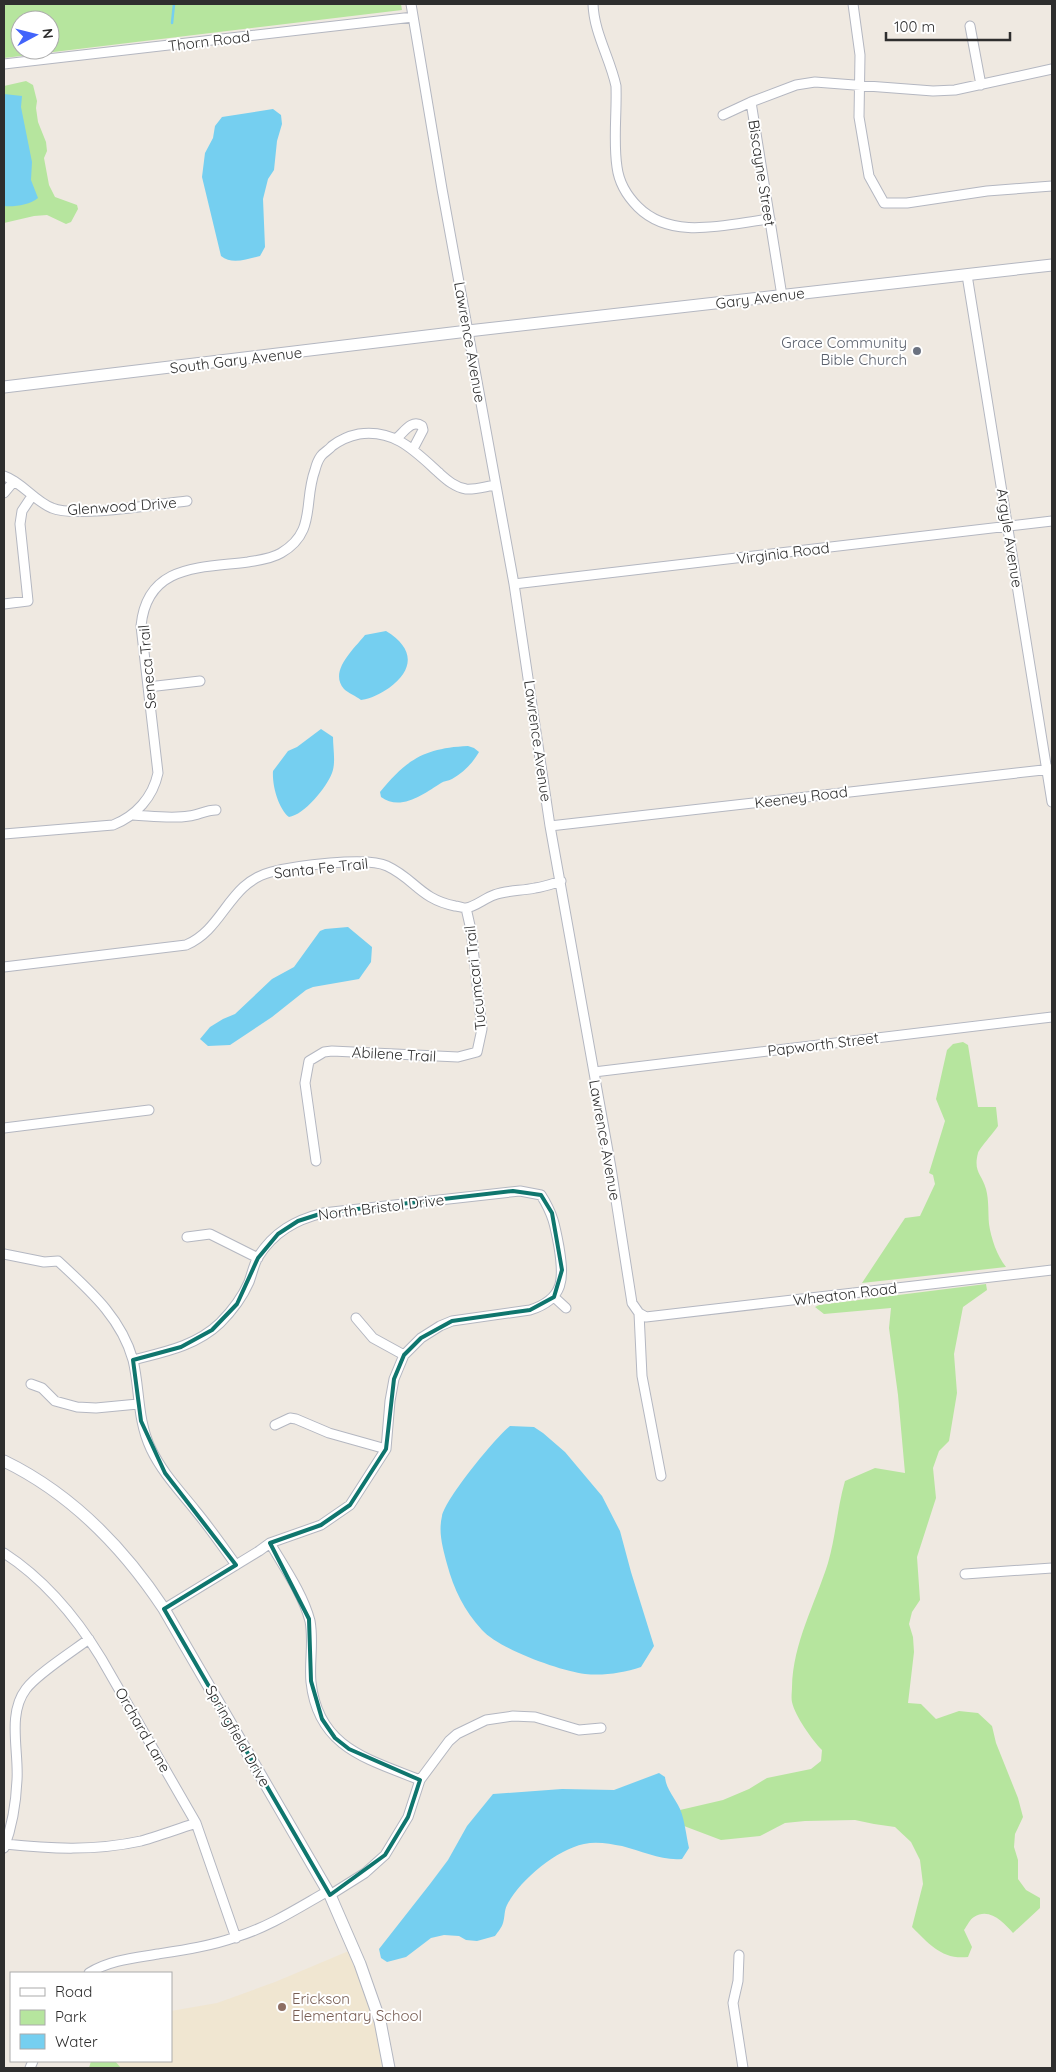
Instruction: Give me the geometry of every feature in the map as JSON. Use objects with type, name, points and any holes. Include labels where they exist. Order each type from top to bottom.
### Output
[{"type":"main road","name":"Gary Avenue","points":[[468,331],[1052,265]]},
{"type":"main road","name":"South Gary Avenue","points":[[4,387],[468,331]]},
{"type":"main road","name":"Springfield Drive","points":[[4,1461],[55,1491],[95,1524],[126,1556],[164,1609],[329,1893],[357,1957],[380,2021],[389,2068]]},
{"type":"street","name":"Lawrence Avenue","points":[[411,4],[442,189],[514,584],[550,826],[594,1072],[632,1303],[639,1313],[642,1376],[661,1476]]},
{"type":"street","points":[[593,4],[597,28],[616,86],[617,169],[624,189],[634,203],[648,217],[679,228],[770,219]]},
{"type":"street","points":[[853,4],[860,55],[859,116],[868,176],[884,203],[907,203],[987,191],[1052,186]]},
{"type":"street","name":"Thorn Road","points":[[4,64],[413,17]]},
{"type":"street","points":[[970,26],[981,85]]},
{"type":"street","name":"Biscayne Street","points":[[782,296],[751,102],[802,84],[815,82],[940,91],[981,85],[1052,69]]},
{"type":"street","points":[[723,115],[751,102]]},
{"type":"street","name":"Argyle Avenue","points":[[967,275],[1050,769],[1052,802]]},
{"type":"street","points":[[397,438],[413,423],[422,426],[423,430],[413,449]]},
{"type":"street","name":"Seneca Trail","points":[[4,834],[113,824],[134,815],[153,791],[158,773],[142,626],[146,604],[154,588],[168,577],[183,570],[266,559],[281,553],[300,538],[308,516],[312,479],[320,457],[340,440],[359,434],[378,433],[397,438],[413,449],[450,483],[466,489],[496,485]]},
{"type":"street","name":"Glenwood Drive","points":[[4,476],[14,481],[50,508],[70,513],[187,501]]},
{"type":"street","points":[[4,493],[14,481]]},
{"type":"street","points":[[4,604],[28,601],[20,524],[22,511],[32,496]]},
{"type":"street","name":"Virginia Road","points":[[514,584],[1052,521]]},
{"type":"street","points":[[148,687],[200,681]]},
{"type":"street","name":"Keeney Road","points":[[550,826],[1050,769]]},
{"type":"street","points":[[134,815],[169,818],[188,816],[207,810],[216,810]]},
{"type":"street","name":"Santa Fe Trail","points":[[4,967],[186,944],[204,935],[238,891],[246,884],[261,875],[279,870],[359,860],[378,862],[394,870],[435,900],[466,908]]},
{"type":"street","points":[[466,908],[494,894],[538,888],[561,881]]},
{"type":"street","name":"Tucumcari Trail","points":[[466,908],[471,930],[482,1030],[478,1048]]},
{"type":"street","name":"Papworth Street","points":[[594,1072],[1052,1017]]},
{"type":"street","name":"Abilene Trail","points":[[316,1161],[305,1083],[309,1060],[324,1052],[332,1051],[458,1057],[477,1052],[478,1048]]},
{"type":"street","points":[[4,1128],[150,1110]]},
{"type":"street","name":"North Bristol Drive","points":[[133,1360],[181,1347],[212,1330],[237,1304],[258,1258],[278,1234],[305,1217],[323,1213],[514,1191],[541,1195],[555,1222],[562,1270],[561,1284],[554,1297]]},
{"type":"street","points":[[188,1237],[210,1234],[258,1258]]},
{"type":"street","points":[[4,1254],[44,1262],[58,1261],[105,1307],[115,1321],[133,1360],[141,1421],[151,1449],[165,1473],[206,1523],[236,1565]]},
{"type":"street","name":"Wheaton Road","points":[[639,1313],[646,1317],[1052,1270]]},
{"type":"street","points":[[164,1609],[270,1543],[314,1528],[350,1505],[386,1449],[391,1389],[404,1354],[426,1334],[446,1323],[466,1318],[530,1310],[542,1306],[554,1297],[566,1308]]},
{"type":"street","points":[[356,1318],[373,1338],[404,1354]]},
{"type":"street","points":[[31,1384],[42,1388],[55,1401],[77,1407],[96,1408],[138,1404]]},
{"type":"street","points":[[275,1425],[290,1418],[296,1419],[329,1433],[386,1449]]},
{"type":"street","points":[[270,1543],[301,1598],[309,1619],[312,1636],[311,1680],[316,1706],[322,1719],[335,1738],[349,1749],[370,1760],[420,1780]]},
{"type":"street","name":"Orchard Lane","points":[[4,1553],[46,1587],[70,1613],[89,1639],[196,1823],[236,1938]]},
{"type":"street","points":[[965,1574],[1052,1568]]},
{"type":"street","points":[[89,1639],[26,1689],[18,1706],[15,1718],[17,1780],[14,1807],[5,1846],[61,1849],[102,1848],[143,1840],[196,1823]]},
{"type":"street","points":[[91,1972],[100,1966],[117,1960],[189,1949],[236,1938],[278,1920],[365,1873],[385,1855],[408,1818],[420,1780],[449,1741],[470,1727],[486,1720],[506,1716],[526,1716],[579,1730],[601,1728]]},
{"type":"street","points":[[739,1955],[738,1981],[733,2003],[743,2068]]},
{"type":"highlighted area","points":[[513,1191],[541,1195],[552,1213],[562,1270],[554,1297],[530,1310],[452,1321],[421,1338],[404,1355],[394,1379],[386,1449],[350,1505],[321,1525],[270,1543],[309,1619],[311,1681],[322,1719],[335,1738],[349,1749],[420,1780],[408,1817],[385,1855],[330,1895],[164,1609],[236,1565],[165,1473],[141,1421],[133,1360],[181,1347],[212,1330],[237,1304],[258,1258],[278,1234],[298,1221],[323,1213]]},
{"type":"shaded area","name":"Erickson Elementary School","points":[[351,1950],[376,2023],[383,2068],[121,2068],[116,2062],[172,2062],[172,2011],[217,2003],[275,1982]]},
{"type":"green space","points":[[4,4],[401,4],[402,10],[60,51],[60,10],[10,10],[10,57],[4,58]]},
{"type":"green space","points":[[26,81],[33,85],[37,101],[38,122],[46,142],[47,151],[44,158],[49,185],[55,197],[77,205],[78,209],[71,222],[66,224],[47,215],[4,223],[4,86]]},
{"type":"green space","points":[[963,1042],[968,1045],[978,1107],[996,1107],[998,1126],[978,1153],[977,1169],[987,1193],[989,1224],[993,1241],[1006,1267],[862,1283],[905,1218],[920,1216],[935,1184],[933,1175],[929,1173],[945,1121],[936,1099],[947,1050],[953,1044]]},
{"type":"green space","points":[[986,1284],[987,1290],[963,1307],[954,1354],[957,1393],[949,1441],[939,1451],[933,1468],[936,1498],[917,1557],[920,1600],[912,1612],[909,1624],[913,1637],[914,1652],[908,1703],[921,1704],[936,1719],[959,1711],[978,1713],[992,1726],[996,1743],[1018,1798],[1023,1817],[1015,1834],[1014,1847],[1018,1860],[1018,1879],[1026,1890],[1040,1898],[1040,1908],[1013,1933],[1001,1921],[991,1915],[980,1914],[974,1917],[964,1930],[972,1947],[968,1957],[959,1957],[937,1950],[912,1927],[923,1884],[920,1860],[911,1842],[895,1827],[855,1820],[805,1821],[785,1823],[760,1836],[721,1840],[684,1826],[680,1810],[723,1800],[749,1789],[767,1778],[811,1769],[821,1761],[822,1750],[804,1728],[792,1702],[793,1671],[800,1639],[828,1563],[845,1481],[875,1468],[905,1473],[898,1395],[889,1328],[891,1308],[824,1314],[815,1307]]},
{"type":"green space","points":[[91,2062],[116,2062],[121,2068],[89,2068]]},
{"type":"water","points":[[4,94],[22,96],[21,107],[32,162],[31,180],[38,198],[17,206],[4,206]]},
{"type":"water","points":[[273,109],[281,115],[282,124],[277,141],[274,170],[268,179],[263,199],[265,247],[260,256],[235,261],[225,259],[221,256],[202,177],[205,153],[213,138],[215,126],[222,117]]},
{"type":"water","points":[[386,631],[402,644],[408,659],[407,666],[397,681],[389,688],[372,697],[361,700],[344,689],[339,675],[341,667],[365,635]]},
{"type":"water","points":[[321,729],[333,737],[334,760],[332,773],[314,800],[301,811],[289,817],[276,796],[273,771],[288,751],[297,747]]},
{"type":"water","points":[[468,746],[479,752],[460,774],[452,779],[442,782],[420,796],[405,802],[397,803],[381,797],[380,792],[399,771],[418,757],[440,749]]},
{"type":"water","points":[[348,927],[372,947],[371,962],[359,979],[313,987],[306,990],[272,1017],[230,1045],[208,1046],[200,1039],[210,1027],[235,1014],[272,979],[294,967],[320,931]]},
{"type":"water","points":[[510,1426],[534,1427],[543,1433],[565,1452],[602,1496],[620,1531],[654,1646],[641,1667],[613,1674],[585,1674],[561,1669],[530,1658],[490,1637],[470,1615],[460,1599],[450,1573],[443,1546],[441,1534],[442,1516],[452,1496],[472,1469]]},
{"type":"water","points":[[659,1773],[665,1777],[667,1786],[683,1818],[689,1848],[682,1859],[660,1857],[622,1846],[603,1843],[589,1843],[573,1847],[540,1867],[513,1895],[505,1910],[504,1921],[495,1936],[477,1941],[466,1940],[459,1936],[444,1935],[431,1938],[406,1957],[387,1962],[381,1958],[379,1949],[448,1860],[467,1826],[493,1794],[562,1789],[614,1790]]},
{"type":"waterway","points":[[172,23],[174,4]]},
{"type":"place","name":"Grace Community Bible Church","points":[[917,351]]},
{"type":"place","name":"Erickson Elementary School","points":[[282,2007]]}]
